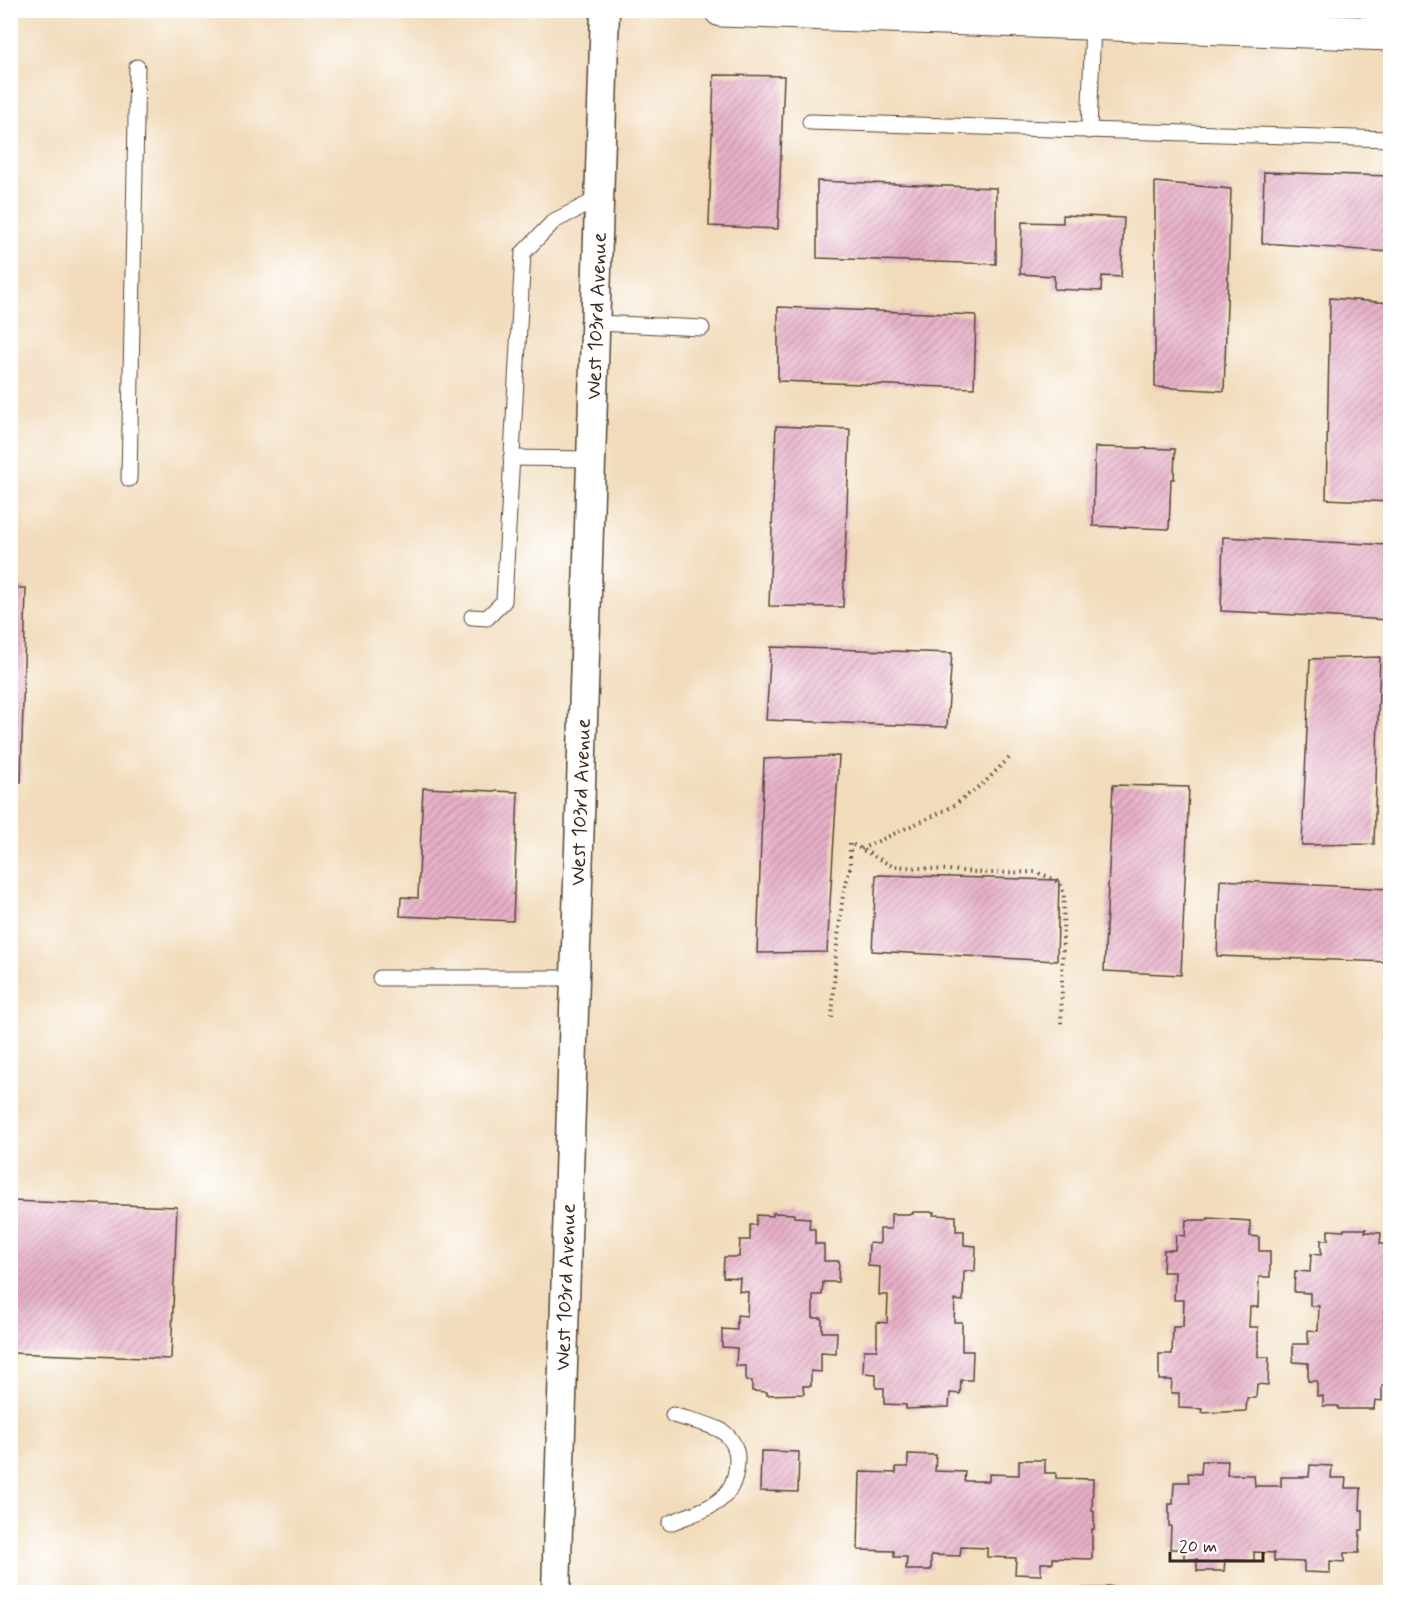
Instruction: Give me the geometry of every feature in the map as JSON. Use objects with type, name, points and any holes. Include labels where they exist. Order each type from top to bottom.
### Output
[{"type":"street","name":"West 103rd Avenue","points":[[556,1593],[605,10]]},
{"type":"street","points":[[721,10],[1390,34]]},
{"type":"lane","points":[[1089,131],[1093,24]]},
{"type":"lane","points":[[129,479],[137,67]]},
{"type":"lane","points":[[810,122],[1390,139]]},
{"type":"lane","points":[[472,617],[487,618],[504,601],[523,253],[554,221],[600,198]]},
{"type":"lane","points":[[597,323],[702,328]]},
{"type":"lane","points":[[511,458],[592,459]]},
{"type":"lane","points":[[380,978],[576,978]]},
{"type":"lane","points":[[670,1523],[711,1506],[728,1493],[737,1473],[737,1448],[723,1431],[673,1415]]},
{"type":"path","points":[[861,849],[952,807],[985,782],[1012,755]]},
{"type":"path","points":[[832,1018],[836,953],[843,895],[850,868],[850,843],[892,866],[989,873],[1035,872],[1059,883],[1064,893],[1061,1026]]},
{"type":"building","points":[[714,75],[784,76],[778,229],[709,226]]},
{"type":"building","points":[[1264,172],[1390,176],[1390,252],[1262,243]]},
{"type":"building","points":[[817,181],[996,188],[996,264],[817,258]]},
{"type":"building","points":[[1155,182],[1231,189],[1224,391],[1155,387]]},
{"type":"building","points":[[1063,215],[1124,218],[1121,277],[1102,276],[1101,291],[1054,289],[1054,276],[1020,274],[1022,222],[1063,223]]},
{"type":"building","points":[[1330,298],[1390,303],[1390,502],[1326,499]]},
{"type":"building","points":[[778,307],[976,315],[974,388],[778,381]]},
{"type":"building","points":[[776,426],[850,429],[843,607],[769,606]]},
{"type":"building","points":[[1095,447],[1175,449],[1169,529],[1093,526]]},
{"type":"building","points":[[1223,537],[1390,545],[1390,620],[1221,611]]},
{"type":"building","points":[[10,588],[26,588],[21,782],[10,782]]},
{"type":"building","points":[[771,647],[952,653],[947,727],[766,720]]},
{"type":"building","points":[[1380,657],[1374,844],[1302,845],[1310,659]]},
{"type":"building","points":[[839,756],[827,952],[757,953],[764,759]]},
{"type":"building","points":[[1113,785],[1189,787],[1181,975],[1104,971]]},
{"type":"building","points":[[423,788],[518,792],[513,921],[400,916],[401,897],[418,898]]},
{"type":"building","points":[[876,875],[1059,880],[1057,961],[872,951]]},
{"type":"building","points":[[1220,880],[1390,889],[1390,962],[1217,956]]},
{"type":"building","points":[[10,1201],[177,1207],[171,1359],[10,1353]]},
{"type":"building","points":[[913,1212],[934,1212],[933,1215],[956,1216],[956,1231],[964,1231],[964,1245],[976,1246],[975,1271],[964,1271],[963,1301],[955,1300],[954,1322],[962,1322],[962,1351],[973,1351],[972,1380],[961,1380],[960,1394],[950,1393],[949,1407],[906,1409],[906,1405],[884,1404],[884,1388],[876,1388],[876,1374],[863,1373],[864,1350],[877,1350],[877,1322],[887,1323],[888,1295],[879,1295],[880,1267],[868,1266],[869,1243],[880,1244],[880,1229],[891,1229],[891,1214],[913,1214]]},
{"type":"building","points":[[773,1213],[794,1214],[794,1217],[810,1218],[809,1229],[815,1229],[815,1244],[824,1244],[824,1261],[839,1261],[838,1282],[823,1282],[822,1295],[813,1295],[813,1318],[822,1318],[822,1332],[837,1332],[836,1354],[821,1353],[821,1372],[811,1371],[811,1386],[803,1386],[804,1394],[767,1395],[767,1392],[752,1391],[752,1381],[746,1381],[746,1366],[736,1366],[737,1348],[722,1347],[722,1329],[737,1330],[737,1315],[747,1316],[748,1292],[739,1291],[740,1278],[723,1277],[724,1257],[739,1257],[740,1240],[750,1240],[750,1225],[756,1225],[757,1215],[773,1216]]},
{"type":"building","points":[[1208,1218],[1250,1221],[1250,1236],[1259,1237],[1259,1251],[1270,1251],[1270,1277],[1259,1277],[1258,1307],[1250,1307],[1249,1327],[1258,1327],[1258,1357],[1269,1357],[1268,1385],[1257,1384],[1256,1398],[1247,1398],[1246,1411],[1201,1413],[1202,1409],[1179,1408],[1179,1393],[1171,1393],[1172,1380],[1159,1380],[1159,1354],[1172,1354],[1173,1327],[1183,1327],[1184,1300],[1174,1300],[1175,1272],[1163,1272],[1164,1250],[1175,1250],[1176,1235],[1185,1236],[1186,1220],[1208,1220]]},
{"type":"building","points":[[1344,1229],[1366,1229],[1365,1232],[1381,1233],[1380,1244],[1387,1244],[1387,1259],[1390,1259],[1390,1310],[1384,1310],[1384,1333],[1390,1333],[1390,1387],[1382,1386],[1382,1401],[1375,1400],[1374,1409],[1338,1409],[1338,1406],[1323,1406],[1323,1396],[1317,1396],[1317,1381],[1308,1381],[1308,1363],[1293,1362],[1293,1344],[1308,1344],[1308,1330],[1318,1331],[1319,1306],[1310,1306],[1310,1293],[1294,1292],[1295,1271],[1310,1272],[1311,1254],[1321,1255],[1321,1240],[1328,1240],[1328,1230],[1344,1231]]},
{"type":"building","points":[[761,1451],[799,1452],[798,1492],[760,1491]]},
{"type":"building","points":[[908,1454],[936,1455],[935,1471],[965,1472],[964,1481],[989,1481],[989,1474],[1019,1475],[1019,1460],[1045,1460],[1045,1473],[1056,1473],[1056,1478],[1093,1479],[1092,1559],[1053,1558],[1053,1563],[1041,1563],[1041,1575],[1015,1574],[1016,1558],[987,1557],[987,1548],[961,1547],[960,1556],[931,1555],[931,1570],[906,1570],[907,1557],[894,1557],[894,1551],[858,1550],[860,1472],[896,1473],[896,1467],[908,1467]]},
{"type":"building","points":[[1202,1461],[1228,1461],[1227,1475],[1254,1475],[1255,1486],[1281,1486],[1281,1477],[1309,1477],[1310,1465],[1332,1466],[1331,1478],[1346,1478],[1345,1488],[1361,1488],[1360,1510],[1363,1510],[1363,1530],[1360,1530],[1359,1553],[1344,1553],[1344,1562],[1330,1561],[1330,1573],[1304,1572],[1304,1562],[1274,1561],[1274,1553],[1254,1552],[1254,1561],[1225,1560],[1224,1571],[1197,1571],[1197,1559],[1184,1559],[1184,1549],[1170,1549],[1169,1504],[1173,1504],[1174,1482],[1189,1482],[1188,1473],[1201,1474]]},
{"type":"building","points":[[1106,1586],[1148,1590],[1148,1592],[1084,1592],[1084,1588],[1106,1588]]}]
